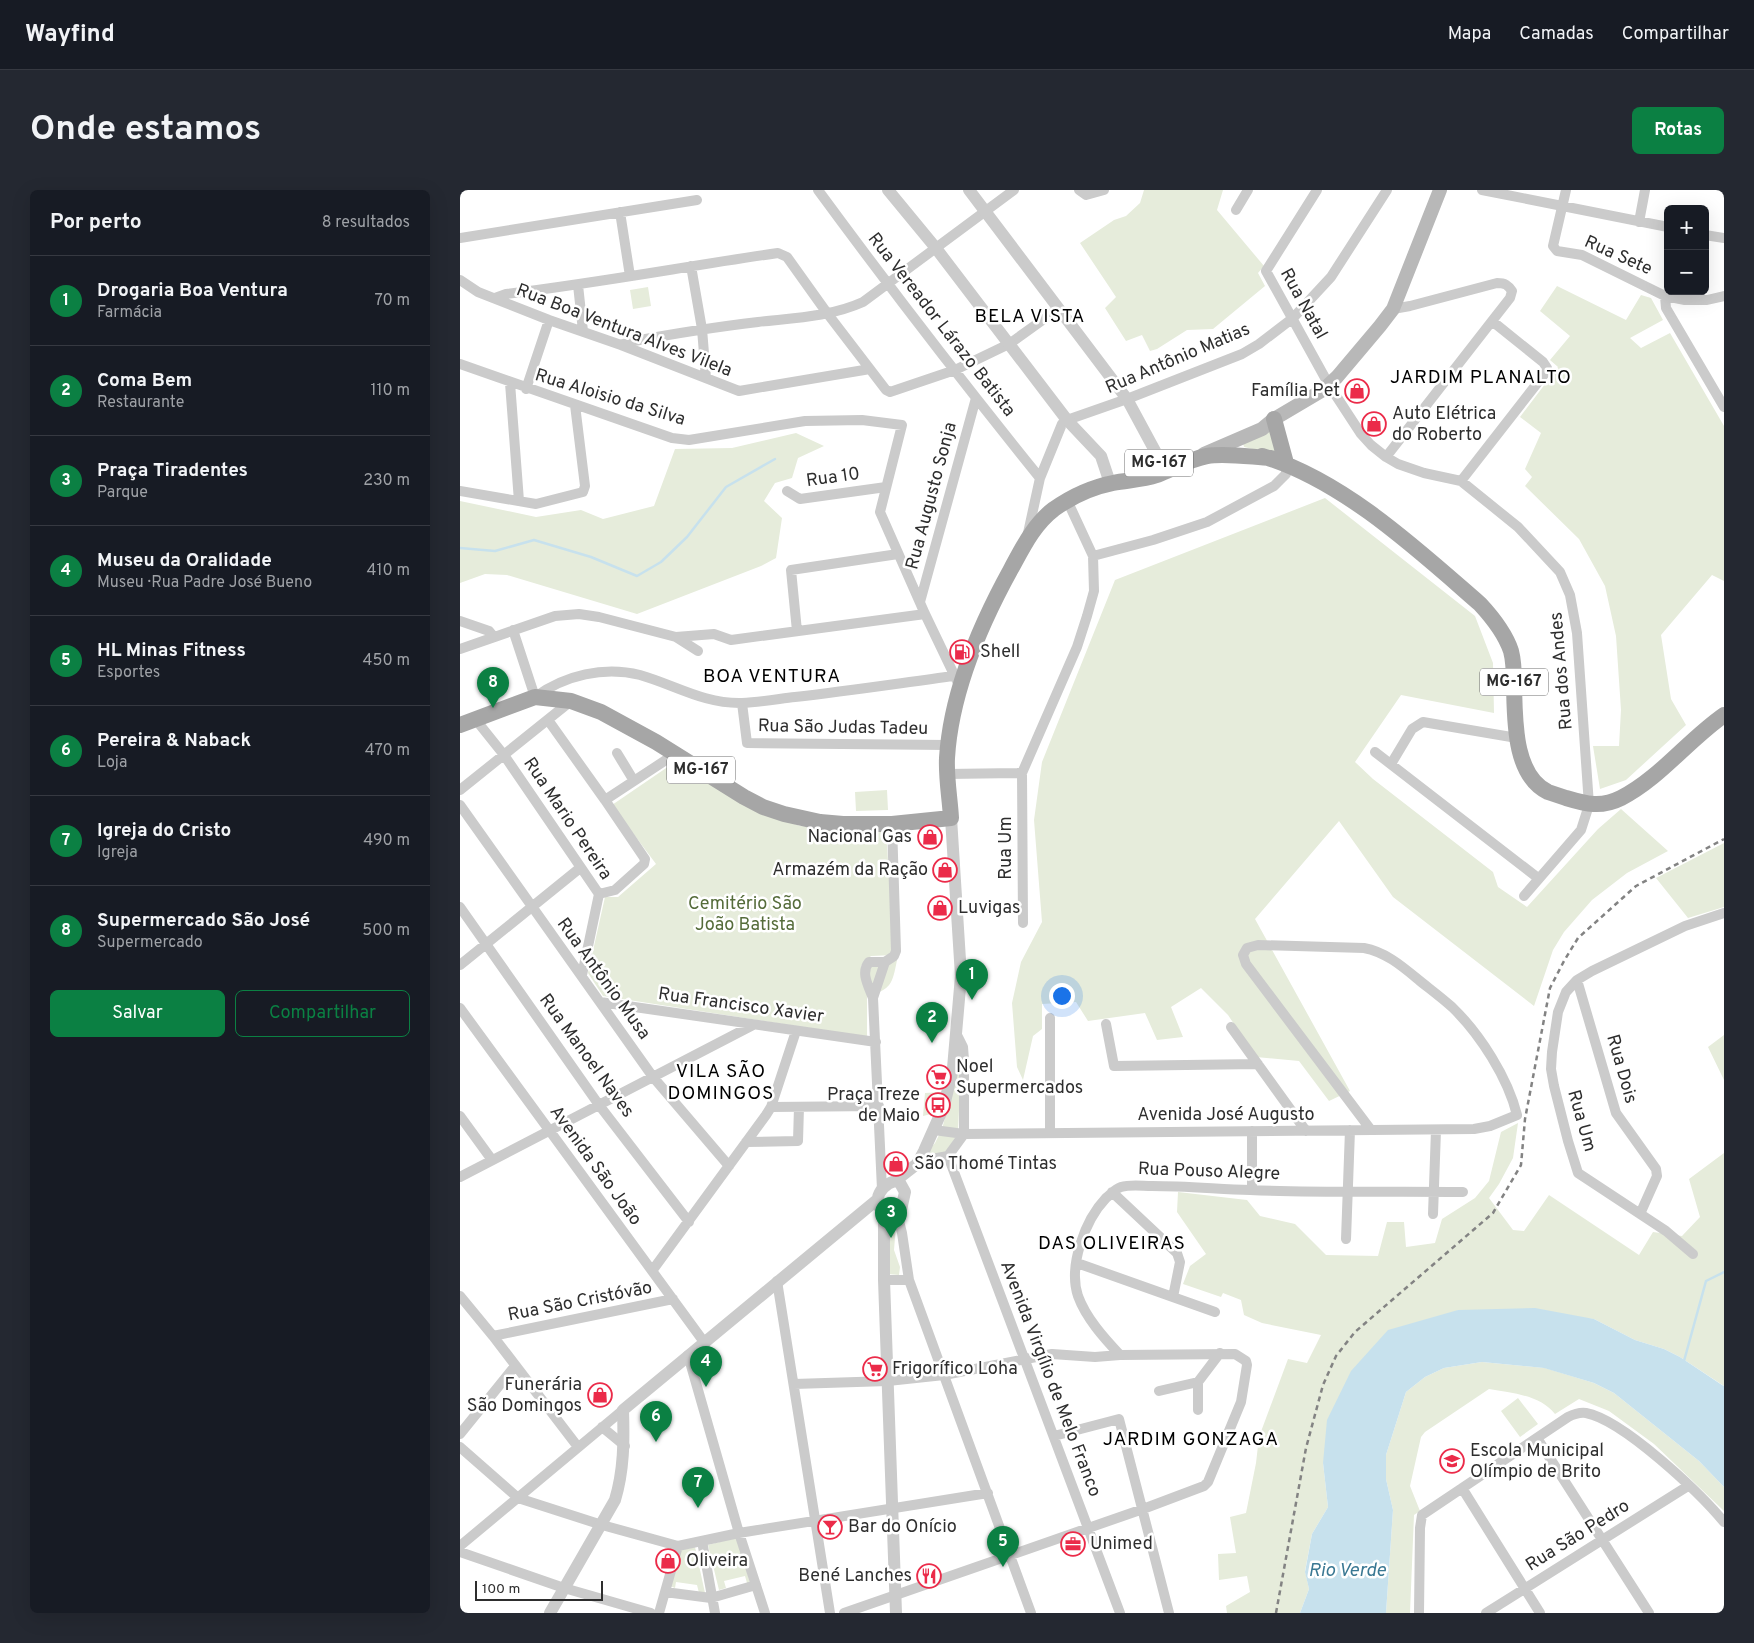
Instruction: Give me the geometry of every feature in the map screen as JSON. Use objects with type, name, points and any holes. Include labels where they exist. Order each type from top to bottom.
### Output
[{"type":"main road","points":[[1164,468],[1217,448],[1262,428],[1329,385],[1380,326],[1393,308],[1440,190]]},
{"type":"main road","points":[[1274,419],[1279,461]]},
{"type":"main road","name":"MG-167","points":[[460,725],[535,697],[572,701],[602,712],[744,797],[763,807],[784,814],[828,823],[892,824],[951,818],[947,774],[948,745],[957,682],[981,628],[1027,539],[1040,521],[1067,500],[1115,482],[1130,482],[1164,468],[1199,449],[1259,422],[1274,419]]},
{"type":"main road","name":"MG-167","points":[[1199,449],[1217,448],[1247,451],[1279,461],[1311,476],[1363,508],[1401,536],[1490,614],[1505,636],[1512,653],[1517,738],[1524,766],[1532,779],[1547,791],[1589,805],[1604,804],[1619,799],[1636,790],[1724,715]]},
{"type":"main road","name":"MG-167","points":[[1164,468],[1207,456],[1279,461]]},
{"type":"street","name":"Rua Vereador Lárazo Batista","points":[[818,190],[887,283],[1040,478]]},
{"type":"street","points":[[888,190],[935,247],[1066,420],[1101,456],[1115,482]]},
{"type":"street","points":[[969,190],[1127,399],[1164,468]]},
{"type":"street","points":[[621,345],[702,329],[827,313],[853,307],[863,302],[1014,190]]},
{"type":"street","points":[[1079,190],[1086,195],[1104,190]]},
{"type":"street","points":[[1236,210],[1248,190]]},
{"type":"street","name":"Rua Natal","points":[[1317,190],[1266,271],[1294,318],[1329,385]]},
{"type":"street","name":"Rua Antônio Matias","points":[[1066,420],[1127,399],[1242,354],[1259,344],[1294,318],[1331,277],[1387,190]]},
{"type":"street","points":[[1482,190],[1664,226]]},
{"type":"street","points":[[1563,207],[1566,190]]},
{"type":"street","points":[[1639,222],[1645,190]]},
{"type":"street","points":[[460,238],[697,200]]},
{"type":"street","name":"Rua Sete","points":[[1563,207],[1553,246],[1557,251],[1582,255],[1665,296],[1685,300],[1707,300],[1724,296]]},
{"type":"street","points":[[620,212],[630,276]]},
{"type":"street","points":[[1709,236],[1724,238]]},
{"type":"street","points":[[495,298],[506,294],[578,285],[778,253],[786,257],[886,390],[890,392],[955,370],[1009,344],[1058,309]]},
{"type":"street","points":[[691,266],[702,329],[706,378]]},
{"type":"street","points":[[460,272],[460,280]]},
{"type":"street","name":"Rua Boa Ventura Alves Vilela","points":[[460,280],[478,292],[739,391],[870,369]]},
{"type":"street","points":[[1386,457],[1492,322],[1510,298],[1512,291],[1509,286],[1503,283],[1393,308]]},
{"type":"street","points":[[578,285],[583,332]]},
{"type":"street","points":[[1665,296],[1666,308],[1724,407]]},
{"type":"street","points":[[526,389],[549,320]]},
{"type":"street","points":[[1461,481],[1546,372],[1547,368],[1543,362],[1492,322]]},
{"type":"street","name":"Rua Aloisio da Silva","points":[[460,364],[526,389],[672,438],[689,440],[805,421],[862,420],[902,425],[886,487]]},
{"type":"street","points":[[510,383],[519,501]]},
{"type":"street","name":"Rua dos Andes","points":[[1329,385],[1361,434],[1386,457],[1410,468],[1461,481],[1518,527],[1560,572],[1570,594],[1577,633],[1589,805]]},
{"type":"street","name":"Rua Augusto Sonja","points":[[920,602],[976,398]]},
{"type":"street","points":[[460,491],[536,504],[584,492],[586,486],[576,405]]},
{"type":"street","points":[[1027,539],[1040,478],[1062,424],[1066,420]]},
{"type":"street","points":[[1093,556],[1153,540],[1206,522],[1274,486],[1286,474],[1279,461]]},
{"type":"street","points":[[513,630],[535,697],[548,688],[579,675],[603,672],[623,672],[641,676],[718,702],[742,703],[828,693],[957,682],[880,512],[886,487]]},
{"type":"street","name":"Rua 10","points":[[787,491],[800,499],[886,487]]},
{"type":"street","points":[[947,774],[1022,773],[1077,647],[1094,591],[1093,556],[1067,500]]},
{"type":"street","points":[[797,631],[791,570],[898,554]]},
{"type":"street","points":[[460,650],[494,636],[556,616],[579,614],[599,617],[676,637],[698,651]]},
{"type":"street","points":[[676,637],[714,634],[731,640],[925,614]]},
{"type":"street","points":[[460,620],[488,631],[494,636]]},
{"type":"street","points":[[460,790],[572,701]]},
{"type":"street","name":"Rua São Judas Tadeu","points":[[742,703],[747,743],[948,745]]},
{"type":"street","name":"Rua Mario Pereira","points":[[476,720],[504,755],[599,894],[582,975]]},
{"type":"street","points":[[548,720],[605,800],[645,862],[615,890],[599,894]]},
{"type":"street","points":[[1391,764],[1412,729],[1423,722],[1517,738]]},
{"type":"street","points":[[1375,752],[1538,878]]},
{"type":"street","points":[[617,753],[634,781]]},
{"type":"street","points":[[605,800],[675,754]]},
{"type":"street","name":"Rua Um","points":[[1022,773],[1023,923]]},
{"type":"street","name":"Rua Antônio Musa","points":[[460,805],[653,1077],[729,1166]]},
{"type":"street","points":[[1524,896],[1581,830],[1589,805]]},
{"type":"street","points":[[896,1613],[884,1280],[885,1205],[887,1184],[895,1181],[917,1164],[926,1160],[948,1156],[964,1134],[957,1035],[961,976],[951,818]]},
{"type":"street","points":[[892,824],[896,951],[894,956],[885,962],[873,962],[867,965],[865,970],[873,998],[885,1205],[902,1233],[909,1280],[1031,1613]]},
{"type":"street","points":[[460,965],[580,868]]},
{"type":"street","name":"Rua Manoel Naves","points":[[460,907],[599,1105],[689,1222]]},
{"type":"street","points":[[1578,980],[1592,971],[1685,926],[1724,913]]},
{"type":"street","name":"Avenida José Augusto","points":[[934,1130],[964,1134],[1436,1130],[1474,1129],[1490,1126],[1517,1116],[1513,1101],[1498,1068],[1471,1028],[1452,1007],[1388,956],[1375,950],[1364,948],[1258,945],[1247,948],[1243,955],[1246,964],[1371,1130]]},
{"type":"street","points":[[873,998],[885,962]]},
{"type":"street","name":"Rua Um","points":[[1578,980],[1566,992],[1558,1012],[1551,1069],[1568,1141],[1578,1173],[1666,1231],[1692,1254]]},
{"type":"street","name":"Rua Dois","points":[[1578,980],[1616,1113],[1656,1168],[1657,1176],[1640,1214]]},
{"type":"street","name":"Rua Francisco Xavier","points":[[600,1002],[876,1042]]},
{"type":"street","name":"Avenida São João","points":[[460,1008],[704,1342]]},
{"type":"street","points":[[1050,1018],[1050,1132]]},
{"type":"street","points":[[1106,1024],[1114,1066],[1258,1064]]},
{"type":"street","points":[[460,1177],[753,1025]]},
{"type":"street","points":[[1231,1027],[1306,1131]]},
{"type":"street","points":[[652,1271],[771,1107],[796,1031]]},
{"type":"street","points":[[460,1546],[860,1212],[885,1205],[901,1210],[905,1192],[944,1106],[959,1058]]},
{"type":"street","points":[[771,1107],[879,1106]]},
{"type":"street","points":[[746,1142],[798,1141],[799,1107]]},
{"type":"street","points":[[460,1116],[492,1160]]},
{"type":"street","points":[[1346,1239],[1350,1130]]},
{"type":"street","points":[[1433,1214],[1436,1130]]},
{"type":"street","points":[[1252,1131],[1252,1190]]},
{"type":"street","name":"Avenida Virgílio de Melo Franco","points":[[948,1156],[1120,1613]]},
{"type":"street","points":[[895,1181],[900,1183],[905,1192]]},
{"type":"street","name":"Rua Pouso Alegre","points":[[1112,1192],[1119,1187],[1126,1186],[1169,1186],[1347,1192],[1463,1192]]},
{"type":"street","points":[[1120,1355],[1102,1335],[1079,1298],[1075,1286],[1077,1263],[1084,1232],[1098,1207],[1112,1192],[1177,1253],[1180,1262],[1173,1297]]},
{"type":"street","points":[[1077,1263],[1215,1312]]},
{"type":"street","points":[[884,1280],[909,1280]]},
{"type":"street","points":[[777,1281],[830,1613]]},
{"type":"street","points":[[461,1298],[493,1336],[578,1447]]},
{"type":"street","name":"Rua São Cristóvão","points":[[493,1336],[673,1299]]},
{"type":"street","points":[[794,1384],[888,1380],[944,1375],[1052,1354],[1087,1356],[1220,1353],[1235,1354],[1246,1361],[1247,1371],[1241,1402],[1208,1482],[1200,1488],[844,1613]]},
{"type":"street","points":[[1198,1410],[1198,1382],[1220,1353]]},
{"type":"street","points":[[688,1355],[739,1533],[765,1613]]},
{"type":"street","points":[[460,1434],[515,1366]]},
{"type":"street","points":[[1159,1391],[1198,1382]]},
{"type":"street","points":[[550,1613],[602,1526],[615,1500],[621,1481],[624,1446],[623,1410]]},
{"type":"street","points":[[1419,1613],[1420,1528],[1422,1515],[1577,1412],[1586,1413],[1605,1420],[1624,1431],[1660,1460],[1724,1522]]},
{"type":"street","points":[[1054,1436],[1119,1419],[1169,1613]]},
{"type":"street","points":[[602,1427],[624,1446]]},
{"type":"street","points":[[1538,1438],[1649,1613]]},
{"type":"street","points":[[460,1447],[518,1498],[602,1526],[678,1546],[739,1533],[988,1493]]},
{"type":"street","name":"Rua São Pedro","points":[[1486,1613],[1688,1486]]},
{"type":"street","points":[[1462,1488],[1540,1613]]},
{"type":"street","points":[[702,1541],[715,1613]]},
{"type":"street","points":[[659,1613],[678,1546]]},
{"type":"street","points":[[460,1552],[564,1588],[651,1613]]},
{"type":"street","points":[[665,1592],[712,1598],[756,1585]]},
{"type":"street","points":[[1419,1599],[1428,1613]]},
{"type":"green space","points":[[1144,190],[1223,190],[1217,210],[1264,266],[1258,273],[1265,286],[1213,329],[1187,330],[1157,349],[1150,351],[1142,335],[1126,341],[1105,308],[1116,297],[1080,243],[1114,220],[1126,216],[1140,203]]},
{"type":"green space","points":[[1557,286],[1626,320],[1641,295],[1651,298],[1663,320],[1630,338],[1641,348],[1670,333],[1724,426],[1724,581],[1712,575],[1661,635],[1671,699],[1686,725],[1626,780],[1600,789],[1593,746],[1619,746],[1621,710],[1616,636],[1605,586],[1579,539],[1525,486],[1532,477],[1525,469],[1541,433],[1520,417],[1558,367],[1550,360],[1570,336],[1540,311]]},
{"type":"green space","points":[[648,287],[651,306],[633,309],[630,290]]},
{"type":"green space","points":[[1275,429],[1283,456],[1244,447],[1243,443]]},
{"type":"green space","points":[[796,433],[824,446],[798,458],[792,478],[775,483],[764,501],[782,518],[776,558],[761,566],[637,614],[507,575],[485,574],[460,583],[460,501],[536,517],[581,510],[603,519],[654,506],[675,449],[732,448]]},
{"type":"green space","points":[[1325,498],[1475,616],[1493,663],[1494,713],[1401,695],[1355,762],[1373,779],[1493,872],[1498,887],[1527,907],[1598,829],[1621,809],[1668,851],[1627,873],[1592,900],[1564,932],[1553,950],[1534,1006],[1393,897],[1339,821],[1255,919],[1350,1091],[1329,1101],[1299,1061],[1256,1057],[1228,1015],[1201,988],[1171,1007],[1183,1037],[1157,1040],[1145,1013],[1088,1021],[1076,1002],[1042,1004],[1042,1029],[1033,1036],[1023,1080],[1017,1067],[1012,1003],[1021,962],[1042,922],[1034,820],[1042,762],[1115,580]]},
{"type":"green space","name":"Cemitério São João Batista","points":[[675,762],[761,812],[800,826],[886,829],[894,955],[871,956],[861,966],[863,980],[871,958],[893,956],[897,960],[890,984],[882,991],[867,997],[867,1037],[603,996],[588,973],[605,897],[618,897],[656,864],[612,805]]},
{"type":"green space","points":[[887,790],[888,810],[856,811],[855,792]]},
{"type":"green space","points":[[1724,843],[1724,907],[1688,918],[1656,878]]},
{"type":"green space","points":[[1724,1035],[1724,1080],[1708,1047]]},
{"type":"green space","points":[[959,1066],[958,1131],[942,1129]]},
{"type":"green space","points":[[941,1092],[935,1113],[923,1116],[925,1093]]},
{"type":"green space","points":[[1518,1123],[1513,1158],[1489,1198],[1513,1230],[1524,1231],[1549,1195],[1639,1255],[1653,1232],[1682,1236],[1700,1217],[1689,1179],[1724,1153],[1724,1386],[1680,1357],[1664,1349],[1635,1340],[1594,1319],[1458,1310],[1323,1463],[1328,1507],[1312,1534],[1305,1571],[1309,1589],[1300,1613],[1227,1613],[1226,1606],[1250,1592],[1247,1576],[1219,1580],[1218,1554],[1236,1553],[1230,1517],[1246,1513],[1259,1437],[1288,1359],[1307,1363],[1321,1335],[1262,1323],[1244,1315],[1241,1300],[1223,1293],[1221,1297],[1183,1284],[1190,1266],[1206,1254],[1177,1212],[1178,1192],[1247,1200],[1260,1216],[1295,1224],[1326,1255],[1378,1256],[1387,1222],[1404,1222],[1406,1247],[1435,1243],[1442,1219],[1475,1198],[1489,1181],[1501,1132]]},
{"type":"green space","points":[[940,1133],[957,1135],[946,1152],[929,1157],[927,1152],[935,1143]]},
{"type":"green space","points":[[886,1222],[893,1222],[896,1225],[894,1250],[900,1267],[899,1275],[888,1274]]},
{"type":"green space","points":[[1482,1362],[1545,1368],[1594,1383],[1614,1393],[1699,1461],[1724,1487],[1724,1511],[1654,1444],[1609,1411],[1579,1399],[1555,1414],[1534,1399],[1489,1389],[1425,1432],[1421,1437],[1410,1486],[1420,1511],[1414,1515],[1410,1613],[1386,1613],[1393,1510],[1386,1479],[1386,1455],[1406,1392],[1425,1377],[1444,1368]]},
{"type":"green space","points":[[1518,1398],[1538,1424],[1520,1437],[1501,1411]]},
{"type":"green space","points":[[738,1537],[750,1583],[747,1583],[745,1576],[724,1581],[726,1588],[719,1590],[708,1545]]},
{"type":"green space","points":[[695,1547],[705,1593],[699,1593],[697,1585],[676,1582],[675,1588],[670,1586],[681,1550]]},
{"type":"water","name":"Rio Verde","points":[[1535,1308],[1594,1319],[1635,1340],[1664,1349],[1680,1357],[1724,1386],[1724,1487],[1699,1461],[1614,1393],[1594,1383],[1544,1368],[1482,1362],[1444,1368],[1425,1377],[1406,1392],[1386,1455],[1386,1479],[1393,1510],[1386,1613],[1300,1613],[1309,1589],[1305,1572],[1312,1534],[1328,1507],[1323,1463],[1327,1420],[1351,1371],[1388,1330],[1458,1310]]},
{"type":"waterway","points":[[460,548],[495,551],[534,540],[591,557],[637,576],[661,562],[687,537],[726,487],[775,459]]},
{"type":"waterway","points":[[1684,1361],[1706,1281],[1724,1272]]},
{"type":"railway","points":[[1276,1613],[1306,1448],[1323,1385],[1336,1356],[1355,1332],[1493,1213],[1521,1165],[1525,1119],[1550,988],[1564,961],[1578,938],[1636,886],[1724,839]]},
{"type":"place","name":"Família Pet","points":[[1357,391]]},
{"type":"place","name":"Auto Elétrica do Roberto","points":[[1374,424]]},
{"type":"place","name":"Shell","points":[[962,652]]},
{"type":"place","name":"Supermercado São José","points":[[493,708]]},
{"type":"place","name":"Nacional Gas","points":[[930,837]]},
{"type":"place","name":"Armazém da Ração","points":[[945,870]]},
{"type":"place","name":"Luvigas","points":[[940,908]]},
{"type":"place","name":"Drogaria Boa Ventura","points":[[972,1000]]},
{"type":"place","name":"Coma Bem","points":[[932,1043]]},
{"type":"place","name":"Noel Supermercados","points":[[939,1077]]},
{"type":"place","name":"Praça Treze de Maio","points":[[938,1105]]},
{"type":"place","name":"São Thomé Tintas","points":[[896,1164]]},
{"type":"place","name":"Praça Tiradentes","points":[[891,1238]]},
{"type":"place","name":"Frigorífico Loha","points":[[875,1369]]},
{"type":"place","name":"Museu da Oralidade","points":[[706,1387]]},
{"type":"place","name":"Funerária São Domingos","points":[[600,1395]]},
{"type":"place","name":"Pereira & Naback","points":[[656,1442]]},
{"type":"place","name":"Escola Municipal Olímpio de Brito","points":[[1452,1461]]},
{"type":"place","name":"Igreja do Cristo","points":[[698,1508]]},
{"type":"place","name":"Bar do Onício","points":[[830,1527]]},
{"type":"place","name":"Unimed","points":[[1073,1544]]},
{"type":"place","name":"Oliveira","points":[[668,1561]]},
{"type":"place","name":"HL Minas Fitness","points":[[1003,1567]]},
{"type":"place","name":"Bené Lanches","points":[[929,1576]]},
{"type":"district","name":"BELA VISTA","points":[[1030,317]]},
{"type":"district","name":"JARDIM PLANALTO","points":[[1481,378]]},
{"type":"district","name":"BOA VENTURA","points":[[772,677]]},
{"type":"district","name":"VILA SÃO DOMINGOS","points":[[721,1083]]},
{"type":"district","name":"DAS OLIVEIRAS","points":[[1112,1244]]},
{"type":"district","name":"JARDIM GONZAGA","points":[[1191,1440]]}]
